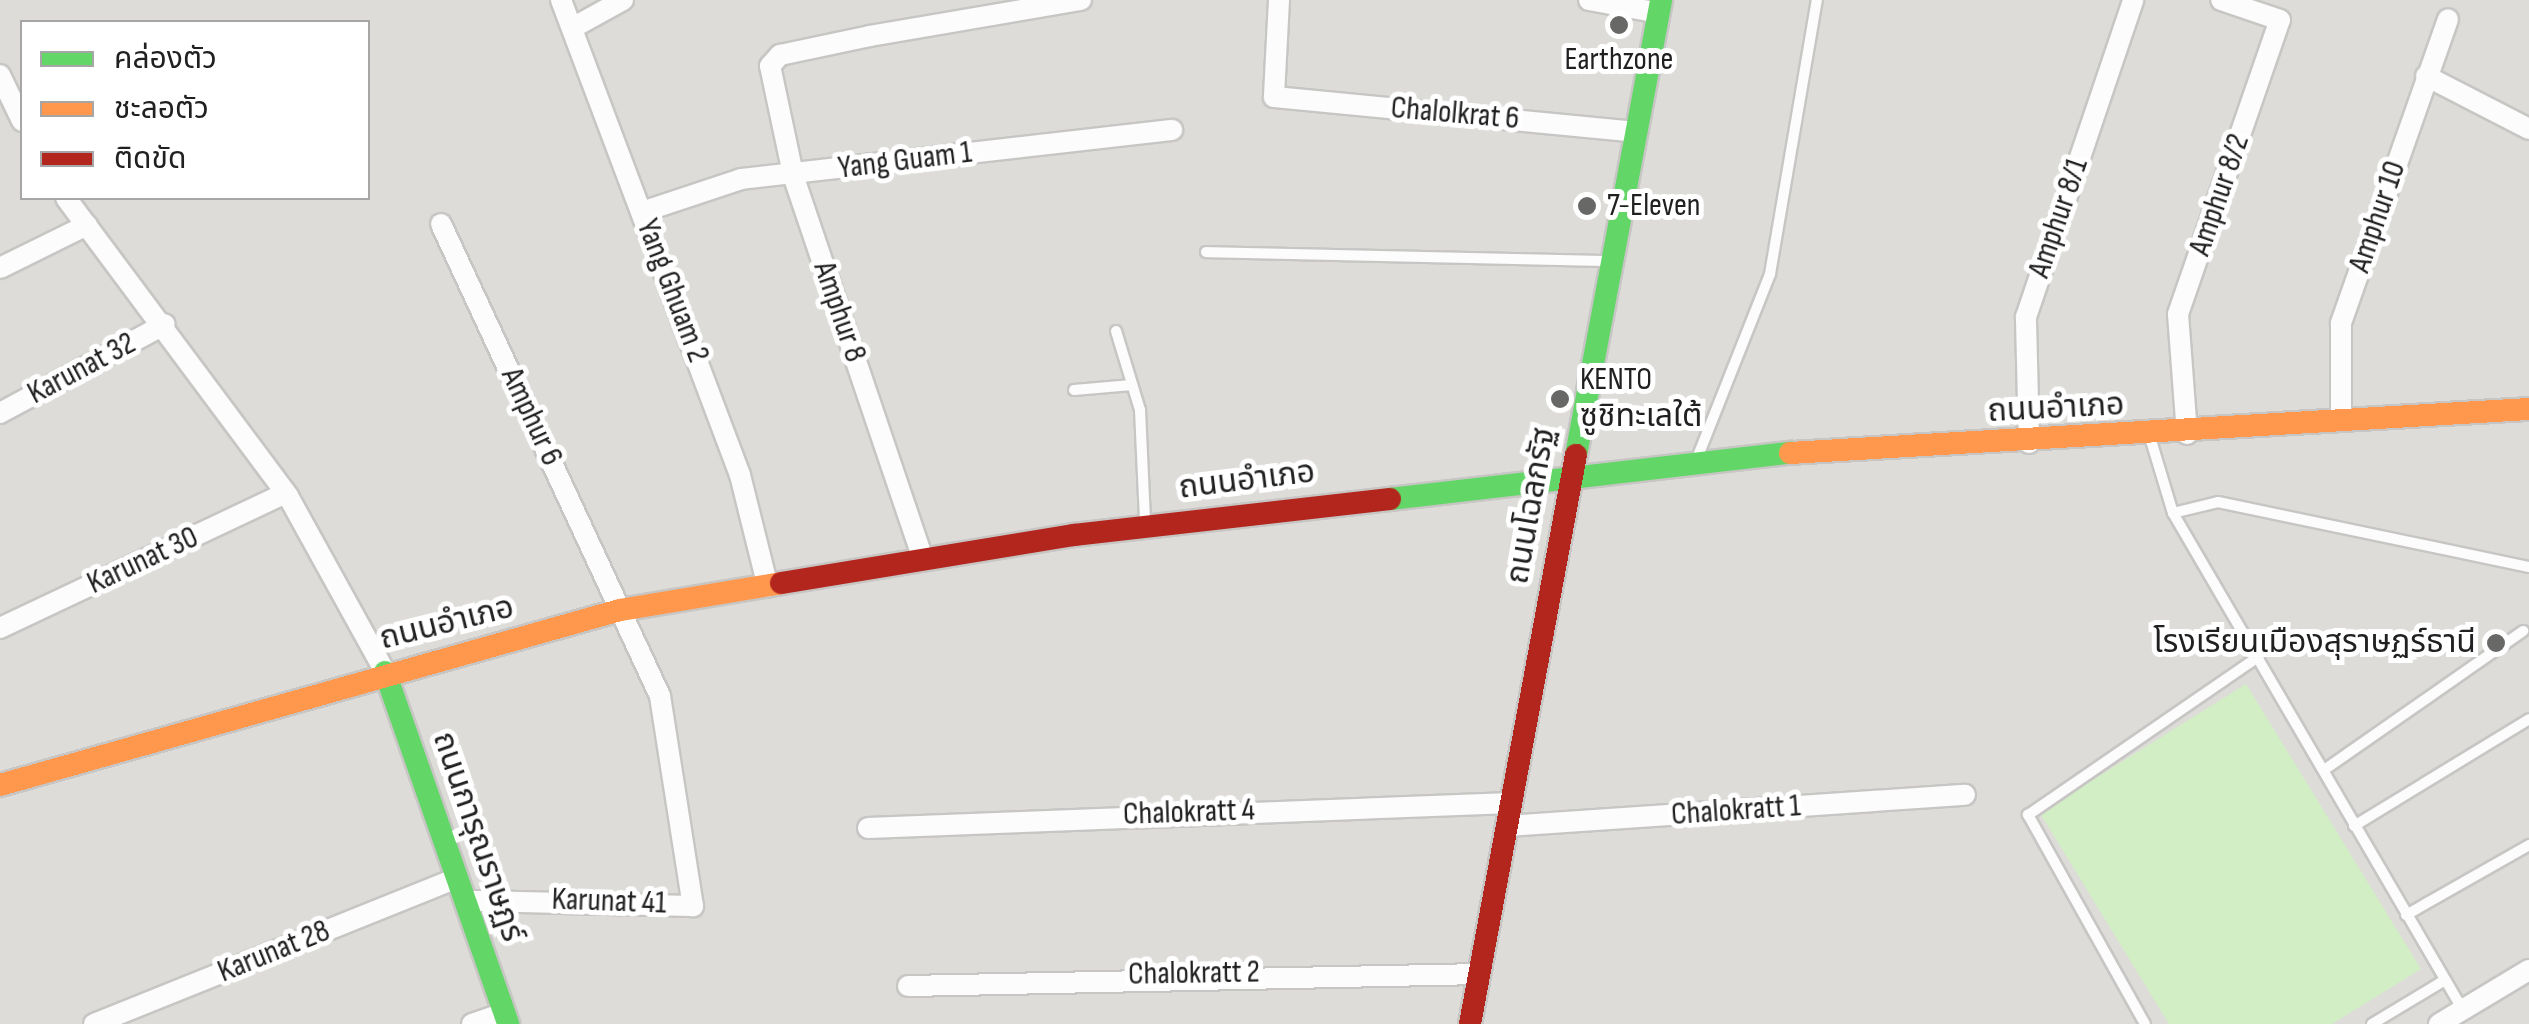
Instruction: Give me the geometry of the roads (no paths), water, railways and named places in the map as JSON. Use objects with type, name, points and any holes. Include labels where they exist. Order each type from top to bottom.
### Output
[{"type":"street","name":"Yang Ghuam 2","points":[[562,0],[740,475],[768,588]]},
{"type":"street","points":[[574,27],[623,0]]},
{"type":"street","name":"Amphur 8","points":[[923,559],[793,174],[771,62],[1080,0]]},
{"type":"street","name":"Chalolkrat 6","points":[[1278,0],[1274,97],[1636,132]]},
{"type":"street","points":[[1589,0],[1660,6]]},
{"type":"street","name":"Amphur 8/1","points":[[2029,443],[2026,317],[2133,0]]},
{"type":"street","name":"Amphur 8/2","points":[[2187,434],[2178,314],[2280,20],[2221,0]]},
{"type":"street","name":"ถนนโฉลกรัฐ","points":[[1470,1024],[1569,477],[1660,6]]},
{"type":"street","name":"Amphur 10","points":[[2341,421],[2341,323],[2448,19]]},
{"type":"street","points":[[0,75],[20,117]]},
{"type":"street","points":[[2426,76],[2529,129]]},
{"type":"street","name":"Yang Guam 1","points":[[642,212],[713,184],[1172,130]]},
{"type":"street","points":[[68,200],[165,324],[286,494],[385,672]]},
{"type":"street","name":"Amphur 6","points":[[441,224],[663,707],[693,906]]},
{"type":"street","points":[[0,268],[87,225]]},
{"type":"street","name":"Karunat 32","points":[[0,413],[165,324]]},
{"type":"street","name":"ถนนอำเภอ","points":[[0,785],[385,672],[620,610],[923,559],[1145,526],[1695,463],[2150,438],[2529,409]]},
{"type":"street","name":"Karunat 30","points":[[0,628],[286,494]]},
{"type":"street","name":"ถนนการุณราษฏร์","points":[[385,672],[454,880],[506,1018]]},
{"type":"street","name":"Chalokratt 1","points":[[1507,826],[1964,795]]},
{"type":"street","name":"Chalokratt 4","points":[[868,828],[1511,802]]},
{"type":"street","name":"Karunat 28","points":[[94,1024],[454,880]]},
{"type":"street","name":"Karunat 41","points":[[465,901],[693,906]]},
{"type":"street","points":[[2439,1024],[2529,970]]},
{"type":"street","name":"Chalokratt 2","points":[[908,986],[1480,974]]},
{"type":"street","points":[[472,1024],[506,1018]]},
{"type":"lane","points":[[1695,463],[1767,284],[1817,0]]},
{"type":"lane","points":[[1206,252],[1611,262]]},
{"type":"lane","points":[[1116,331],[1132,385],[1145,526]]},
{"type":"lane","points":[[1074,390],[1132,385]]},
{"type":"lane","points":[[2150,438],[2174,514],[2463,1010]]},
{"type":"lane","points":[[2174,514],[2218,502],[2529,567]]},
{"type":"lane","points":[[2324,770],[2524,631]]},
{"type":"lane","points":[[2145,1024],[2028,815],[2259,656]]},
{"type":"lane","points":[[2354,826],[2529,719]]},
{"type":"lane","points":[[2406,915],[2529,844]]},
{"type":"lane","points":[[2372,1024],[2445,980]]},
{"type":"place","name":"Earthzone","points":[[1619,25]]},
{"type":"place","name":"7-Eleven","points":[[1587,206]]},
{"type":"place","name":"KENTO ซูชิทะเลใต้","points":[[1560,399]]},
{"type":"place","name":"โรงเรียนเมืองสุราษฏร์ธานี","points":[[2496,643]]}]
